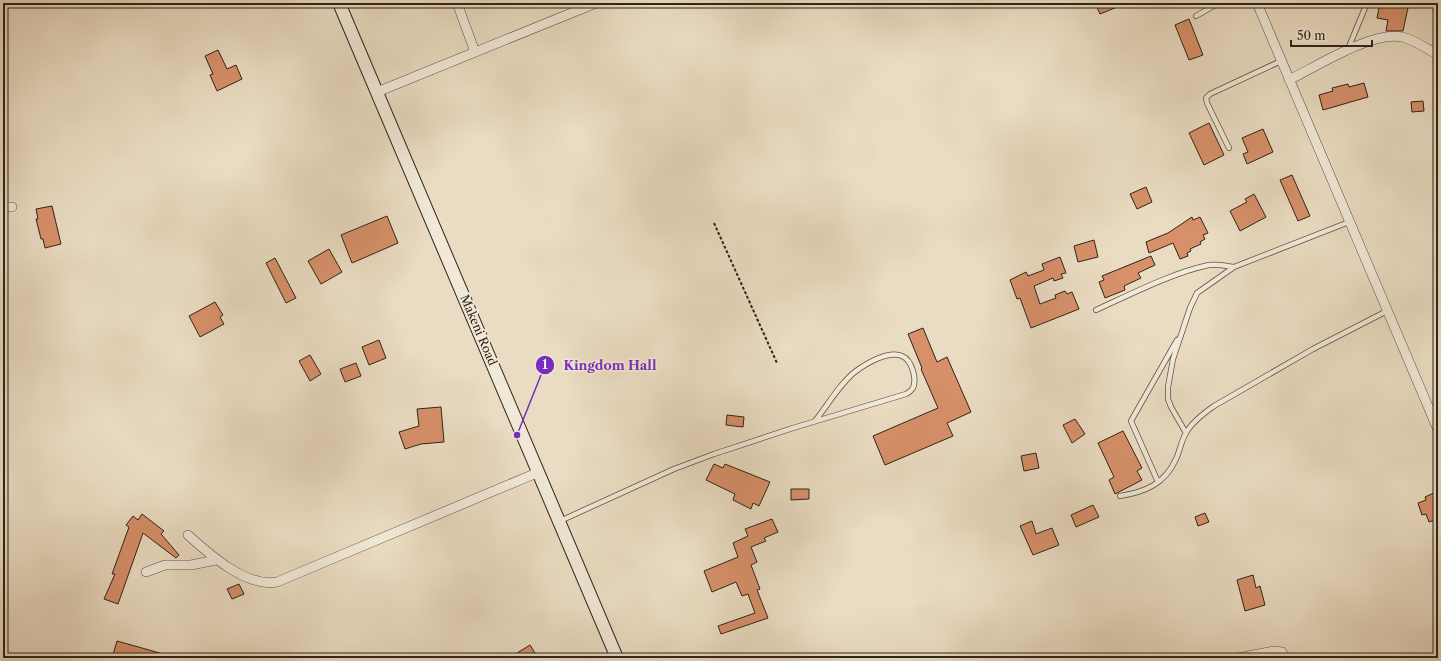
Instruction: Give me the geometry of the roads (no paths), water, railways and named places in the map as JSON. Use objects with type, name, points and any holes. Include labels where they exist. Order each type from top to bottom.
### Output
[{"type":"main road","name":"Makeni Road","points":[[340,3],[617,658]]},
{"type":"street","points":[[457,3],[475,52]]},
{"type":"street","points":[[377,92],[596,3]]},
{"type":"street","points":[[1256,3],[1438,430]]},
{"type":"street","points":[[1289,80],[1347,51],[1375,39],[1388,36],[1411,40],[1438,54]]},
{"type":"street","points":[[188,535],[216,560],[260,583],[277,582],[539,472]]},
{"type":"street","points":[[146,572],[165,564],[191,565],[216,560]]},
{"type":"street","points":[[1238,658],[1274,651],[1282,652],[1285,658]]},
{"type":"lane","points":[[1196,16],[1219,3]]},
{"type":"lane","points":[[1347,51],[1367,3]]},
{"type":"lane","points":[[1229,148],[1206,98],[1210,94],[1281,61]]},
{"type":"lane","points":[[1186,433],[1171,407],[1168,393],[1173,359],[1190,308],[1198,293],[1234,267],[1349,222]]},
{"type":"lane","points":[[1096,310],[1180,274],[1209,265],[1234,267]]},
{"type":"lane","points":[[1120,496],[1144,491],[1158,482],[1169,471],[1176,460],[1186,433],[1201,416],[1241,389],[1349,329],[1387,311]]},
{"type":"lane","points":[[1158,482],[1131,421],[1182,332]]},
{"type":"lane","points":[[560,521],[674,469],[815,420],[906,394],[912,390],[915,382],[908,360],[901,355],[891,355],[874,360],[856,371],[815,420]]},
{"type":"place","name":"Kingdom Hall","points":[[517,435]]}]
